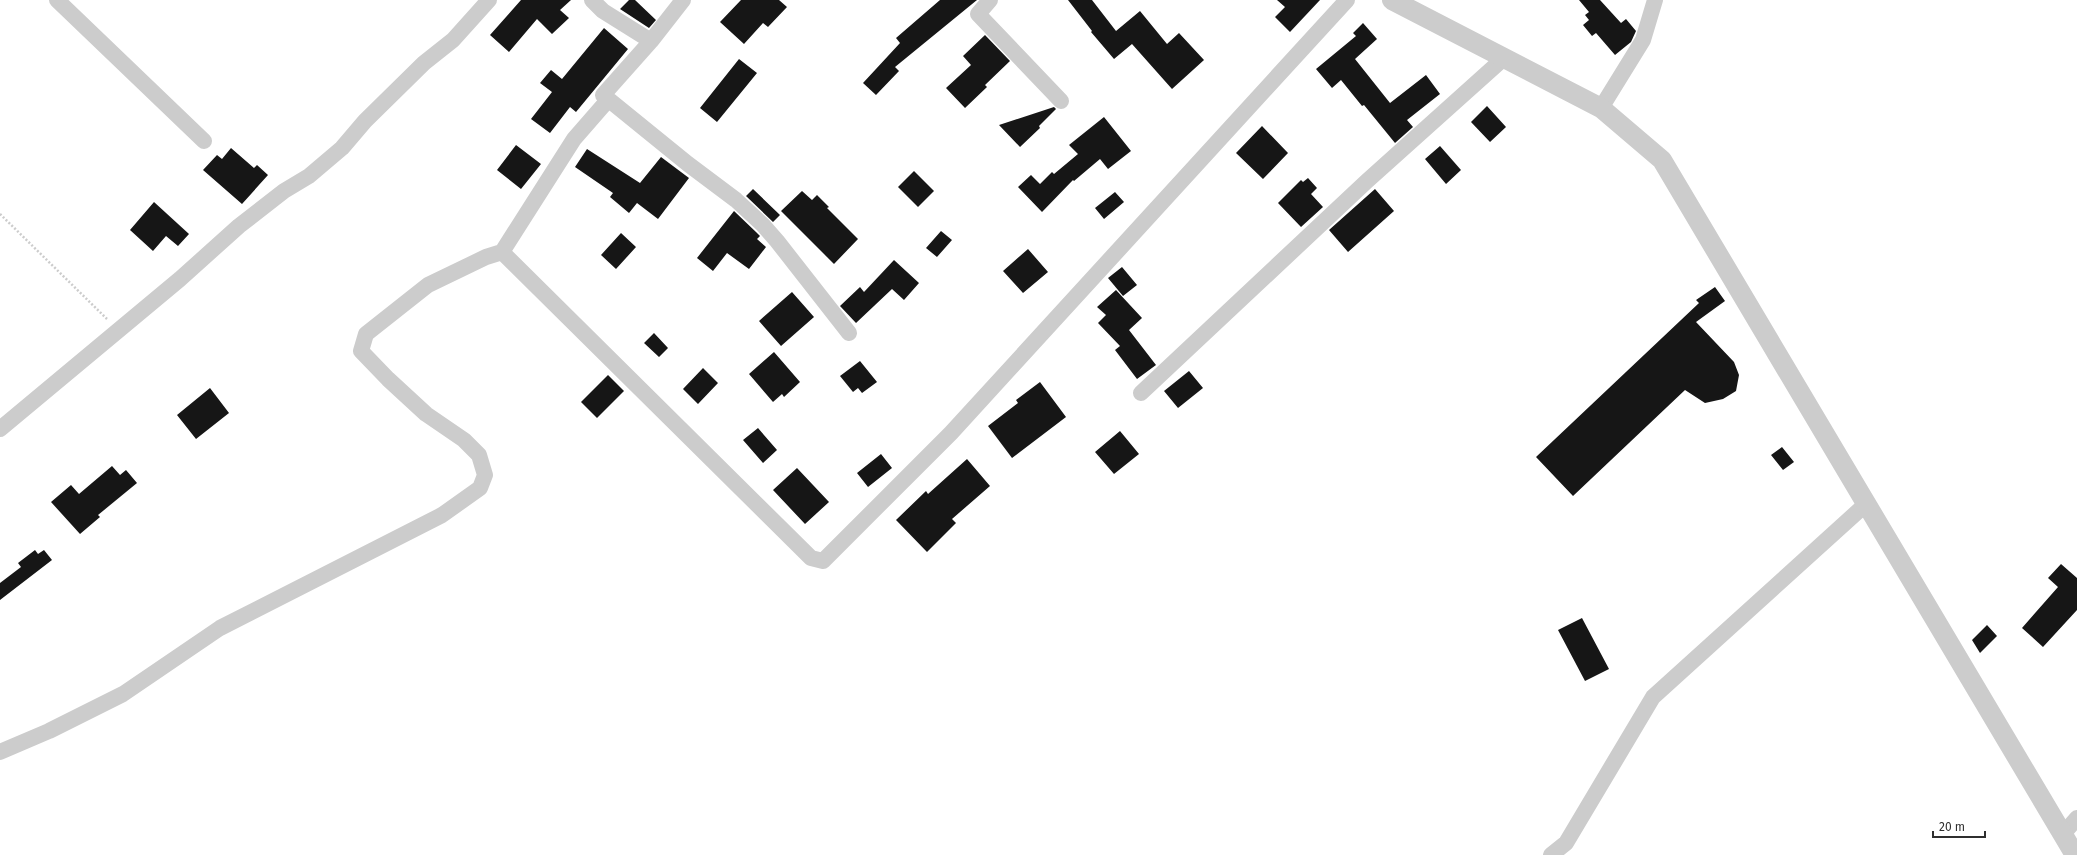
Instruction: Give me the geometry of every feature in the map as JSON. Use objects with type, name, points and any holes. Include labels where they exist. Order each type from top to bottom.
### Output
[{"type":"street","points":[[57,0],[204,141]]},
{"type":"street","points":[[0,429],[180,279],[239,226],[284,191],[309,176],[342,148],[365,121],[424,63],[452,40],[489,0]]},
{"type":"street","points":[[592,0],[603,11],[651,41]]},
{"type":"street","points":[[683,0],[651,41],[602,95],[736,200],[763,225],[849,333]]},
{"type":"street","points":[[990,0],[978,14],[1061,101]]},
{"type":"street","points":[[502,252],[811,558],[823,560],[950,433],[1348,0]]},
{"type":"street","points":[[1392,0],[1601,108],[1662,160],[2075,855]]},
{"type":"street","points":[[1601,108],[1644,40],[1655,0]]},
{"type":"street","points":[[1141,393],[1367,181],[1504,58]]},
{"type":"street","points":[[0,752],[49,731],[123,694],[220,628],[442,515],[480,488],[485,476],[479,455],[464,440],[426,414],[388,379],[362,351],[366,334],[428,285],[486,256],[502,252],[574,139],[608,100]]},
{"type":"street","points":[[1550,855],[1566,843],[1653,697],[1866,504]]},
{"type":"street","points":[[2062,834],[2077,818]]},
{"type":"path","points":[[0,214],[119,330]]},
{"type":"building","points":[[521,0],[571,0],[560,10],[569,18],[552,34],[537,19],[509,52],[490,35]]},
{"type":"building","points":[[629,0],[635,0],[656,20],[649,28],[620,9]]},
{"type":"building","points":[[741,0],[779,0],[787,7],[768,27],[763,23],[744,44],[720,22]]},
{"type":"building","points":[[940,0],[977,0],[895,67],[899,71],[876,95],[863,83],[900,43],[896,38]]},
{"type":"building","points":[[1068,0],[1092,0],[1116,31],[1140,11],[1167,44],[1179,33],[1204,60],[1172,89],[1132,44],[1114,59],[1091,32],[1092,31]]},
{"type":"building","points":[[1277,0],[1320,0],[1290,32],[1275,17],[1285,7]]},
{"type":"building","points":[[1579,0],[1600,0],[1621,23],[1626,19],[1636,31],[1631,42],[1615,55],[1596,33],[1592,36],[1583,25],[1589,20],[1585,15],[1589,12]]},
{"type":"building","points":[[1363,23],[1377,39],[1355,59],[1390,103],[1426,75],[1440,94],[1407,120],[1413,127],[1395,143],[1341,80],[1332,88],[1316,69],[1356,36],[1353,33]]},
{"type":"building","points":[[604,28],[628,49],[576,112],[570,107],[550,133],[531,119],[552,92],[540,83],[551,70],[562,79]]},
{"type":"building","points":[[985,35],[1010,61],[985,85],[987,87],[965,108],[946,88],[971,65],[963,56]]},
{"type":"building","points":[[739,59],[757,73],[717,122],[700,108]]},
{"type":"building","points":[[1487,106],[1506,127],[1490,142],[1471,122]]},
{"type":"building","points":[[1054,107],[1056,109],[1039,126],[1040,128],[1020,147],[999,125]]},
{"type":"building","points":[[1104,117],[1131,151],[1108,169],[1100,159],[1074,181],[1073,180],[1042,212],[1018,187],[1031,175],[1040,184],[1052,172],[1054,174],[1078,154],[1069,145]]},
{"type":"building","points":[[1262,126],[1288,153],[1263,179],[1236,153]]},
{"type":"building","points":[[516,145],[541,164],[521,189],[497,170]]},
{"type":"building","points":[[1440,146],[1461,170],[1446,184],[1425,159]]},
{"type":"building","points":[[231,148],[254,168],[257,165],[268,175],[242,204],[203,170],[217,155],[222,159]]},
{"type":"building","points":[[587,149],[640,183],[661,157],[689,178],[658,219],[637,203],[629,213],[610,197],[613,193],[575,167]]},
{"type":"building","points":[[914,171],[934,191],[918,207],[898,187]]},
{"type":"building","points":[[1308,178],[1317,188],[1311,194],[1323,207],[1301,227],[1278,203],[1301,180],[1303,182]]},
{"type":"building","points":[[753,189],[780,215],[773,222],[746,196]]},
{"type":"building","points":[[1375,189],[1394,211],[1348,252],[1329,230]]},
{"type":"building","points":[[802,191],[812,200],[817,195],[829,207],[827,208],[858,239],[834,264],[781,211]]},
{"type":"building","points":[[1115,192],[1124,202],[1104,219],[1095,208]]},
{"type":"building","points":[[154,202],[189,234],[178,246],[166,236],[153,251],[130,230]]},
{"type":"building","points":[[734,211],[760,236],[757,239],[766,247],[749,269],[727,253],[713,271],[697,258]]},
{"type":"building","points":[[941,231],[952,240],[937,257],[926,248]]},
{"type":"building","points":[[621,233],[636,247],[616,269],[601,255]]},
{"type":"building","points":[[1028,249],[1048,272],[1023,293],[1003,271]]},
{"type":"building","points":[[894,260],[919,283],[904,300],[892,289],[856,323],[840,306],[860,287],[864,292]]},
{"type":"building","points":[[1122,267],[1137,285],[1123,296],[1108,278]]},
{"type":"building","points":[[1715,287],[1725,301],[1696,322],[1734,362],[1739,375],[1736,391],[1723,399],[1705,403],[1685,390],[1573,496],[1536,457],[1699,303],[1696,300]]},
{"type":"building","points":[[1116,290],[1142,318],[1129,330],[1156,365],[1137,379],[1115,350],[1120,346],[1098,323],[1106,315],[1097,307]]},
{"type":"building","points":[[792,292],[814,317],[781,346],[759,321]]},
{"type":"building","points":[[654,333],[668,348],[659,357],[644,343]]},
{"type":"building","points":[[774,352],[800,382],[784,397],[782,394],[773,402],[749,374]]},
{"type":"building","points":[[860,361],[877,382],[862,393],[858,388],[853,392],[840,376]]},
{"type":"building","points":[[703,368],[718,383],[698,404],[683,389]]},
{"type":"building","points":[[1189,371],[1203,388],[1178,408],[1164,391]]},
{"type":"building","points":[[608,375],[624,391],[597,418],[581,402]]},
{"type":"building","points":[[1040,382],[1066,417],[1012,458],[988,426],[1018,403],[1016,400]]},
{"type":"building","points":[[210,388],[229,413],[196,439],[177,415]]},
{"type":"building","points":[[758,428],[777,450],[763,463],[743,440]]},
{"type":"building","points":[[1120,431],[1139,454],[1114,474],[1095,452]]},
{"type":"building","points":[[1782,447],[1794,462],[1783,470],[1771,455]]},
{"type":"building","points":[[881,454],[892,468],[868,487],[857,473]]},
{"type":"building","points":[[967,459],[990,486],[952,519],[956,523],[927,552],[896,520],[926,491],[928,494]]},
{"type":"building","points":[[112,466],[120,475],[126,470],[137,483],[98,515],[100,517],[80,534],[51,502],[71,485],[79,494]]},
{"type":"building","points":[[797,468],[829,502],[805,524],[773,490]]},
{"type":"building","points":[[35,550],[38,554],[44,550],[52,560],[0,600],[0,583],[21,567],[18,563]]},
{"type":"building","points":[[2061,564],[2077,578],[2077,610],[2043,647],[2022,628],[2058,587],[2048,578]]},
{"type":"building","points":[[1582,618],[1609,669],[1585,681],[1558,630]]},
{"type":"building","points":[[1987,625],[1997,636],[1980,653],[1972,640]]}]
